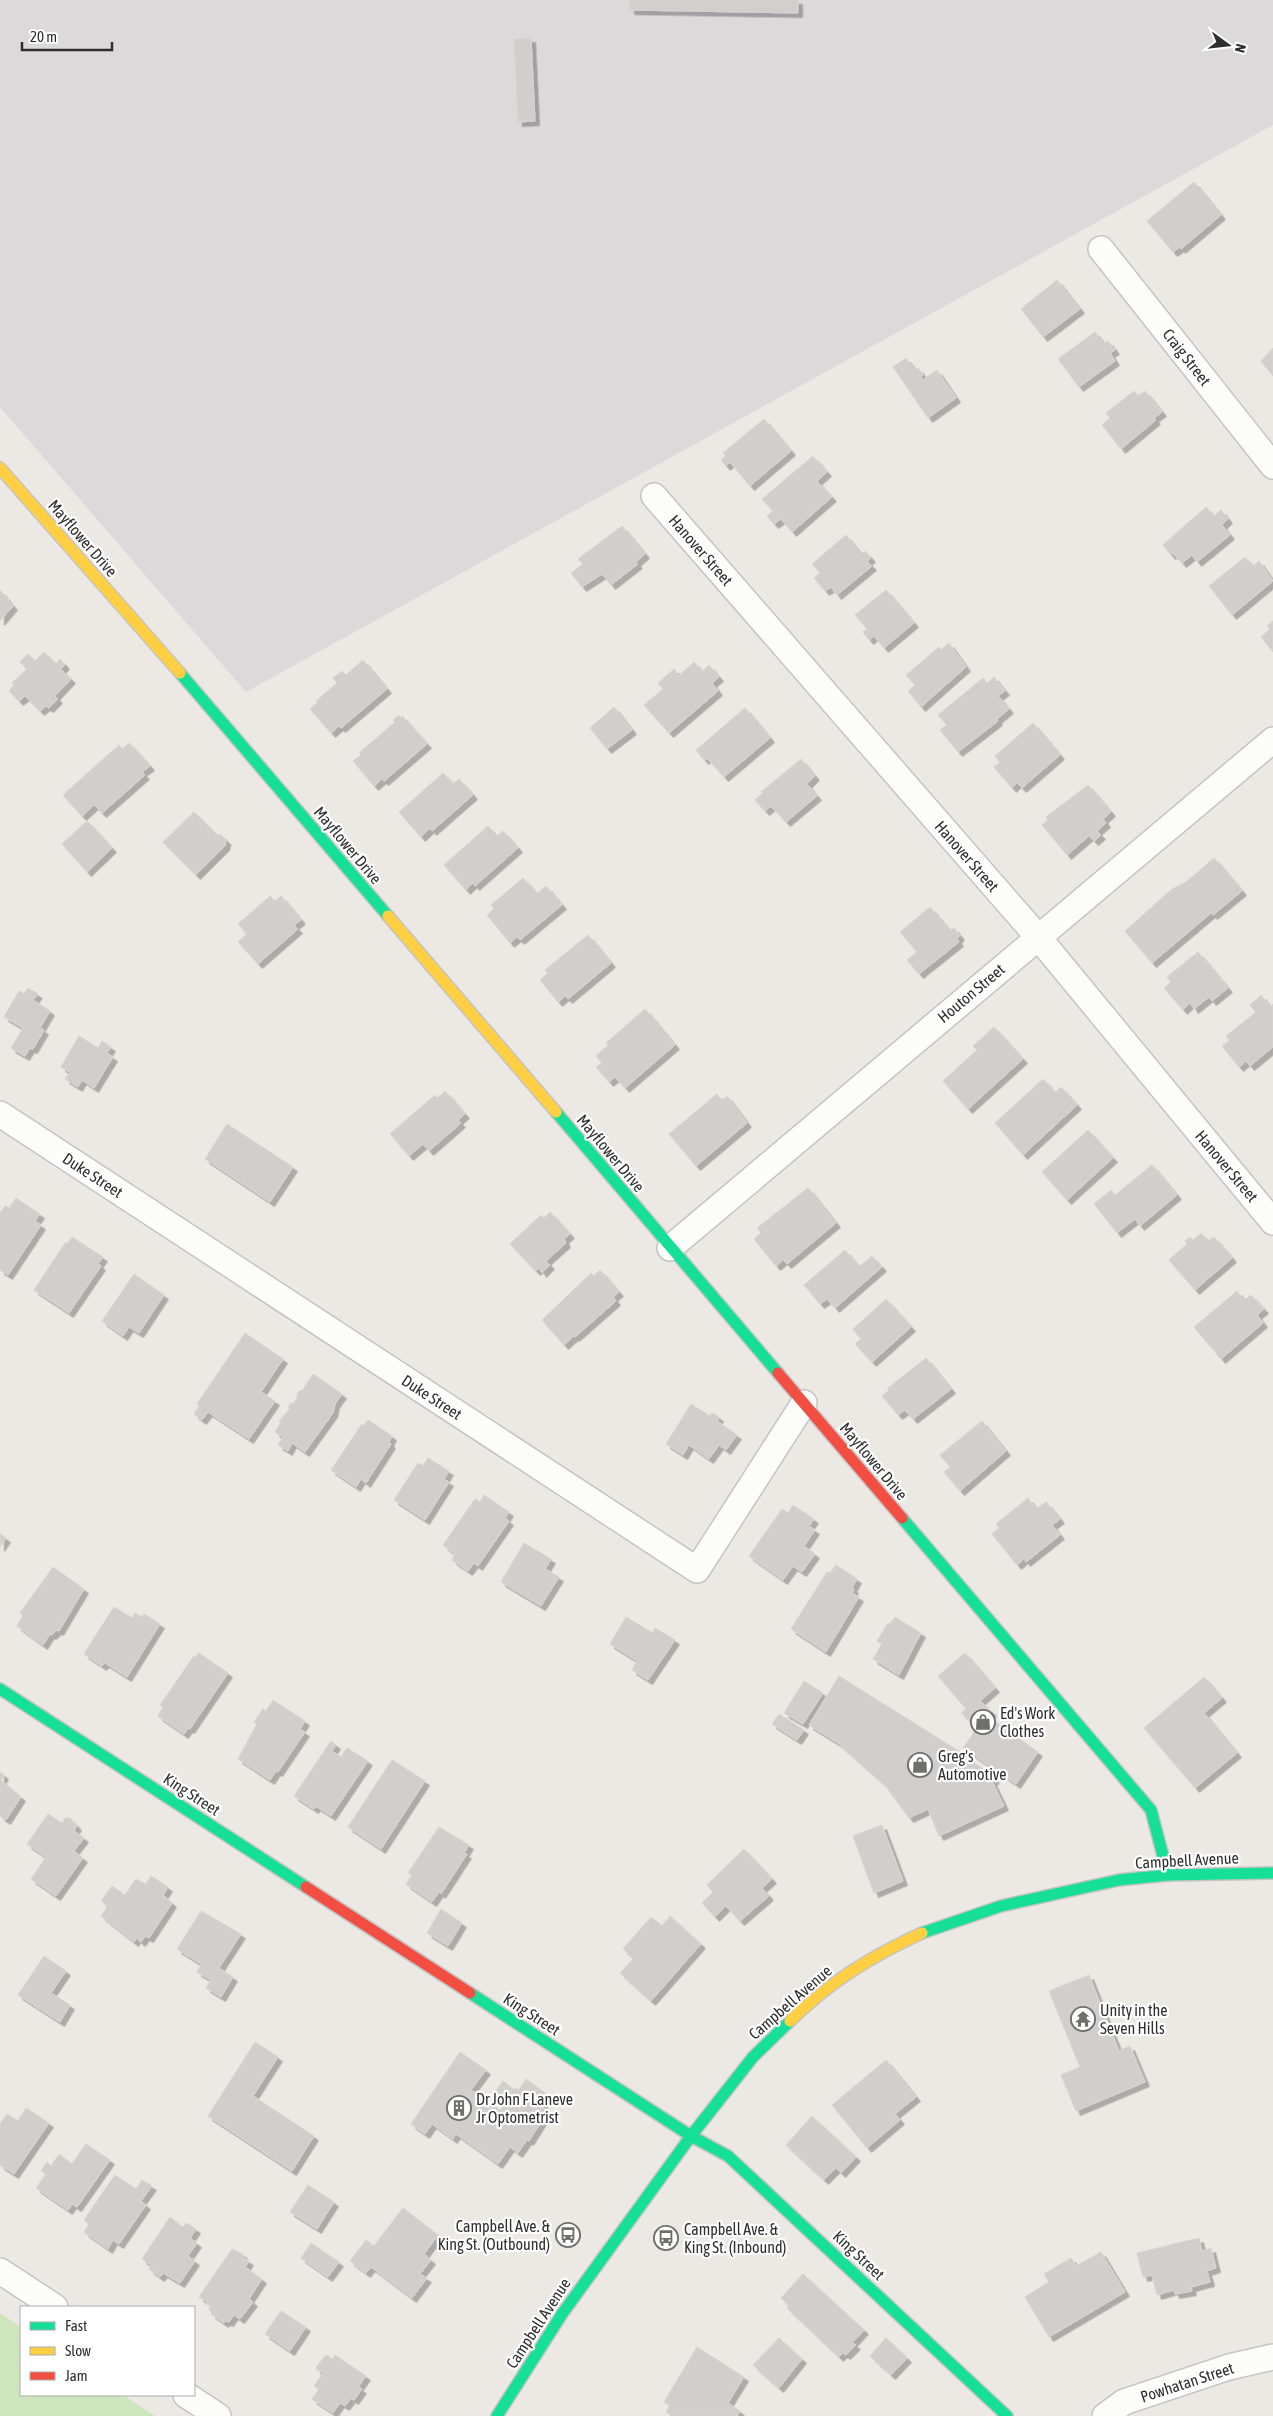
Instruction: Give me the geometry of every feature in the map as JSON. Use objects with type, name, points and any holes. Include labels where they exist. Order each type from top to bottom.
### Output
[{"type":"street","name":"Craig Street","points":[[1101,249],[1273,466]]},
{"type":"street","name":"Mayflower Drive","points":[[0,468],[202,698],[1151,1810],[1168,1875]]},
{"type":"street","name":"Hanover Street","points":[[654,496],[1038,937],[1273,1222]]},
{"type":"street","name":"Houton Street","points":[[670,1248],[1273,740]]},
{"type":"street","name":"Duke Street","points":[[0,1114],[697,1570],[804,1403]]},
{"type":"street","name":"King Street","points":[[0,1689],[691,2136],[728,2156],[1007,2416]]},
{"type":"street","name":"Campbell Avenue","points":[[497,2416],[562,2314],[691,2136],[753,2057],[836,1980],[878,1954],[922,1933],[1002,1906],[1119,1880],[1168,1875],[1273,1873]]},
{"type":"street","points":[[0,2270],[54,2306]]},
{"type":"street","name":"Powhatan Street","points":[[1105,2416],[1124,2402],[1229,2366],[1273,2357]]},
{"type":"street","points":[[188,2396],[218,2416]]},
{"type":"shaded area","points":[[0,0],[1273,0],[1273,125],[246,692],[0,407]]},
{"type":"green space","points":[[0,2313],[20,2326],[20,2396],[125,2396],[155,2416],[0,2416]]},
{"type":"building","points":[[630,0],[798,0],[798,13],[630,10]]},
{"type":"building","points":[[531,38],[535,121],[518,122],[514,39]]},
{"type":"building","points":[[1194,182],[1221,215],[1181,249],[1180,247],[1173,252],[1147,221]]},
{"type":"building","points":[[1057,280],[1080,309],[1043,337],[1021,309]]},
{"type":"building","points":[[1095,332],[1104,344],[1108,341],[1115,350],[1110,353],[1115,361],[1079,387],[1058,359]]},
{"type":"building","points":[[1273,348],[1273,376],[1261,361]]},
{"type":"building","points":[[906,358],[915,370],[918,368],[923,375],[921,377],[923,380],[937,370],[956,398],[928,418],[893,367]]},
{"type":"building","points":[[1134,391],[1138,396],[1145,391],[1162,412],[1154,418],[1156,420],[1121,449],[1102,425],[1110,418],[1106,413]]},
{"type":"building","points":[[764,419],[791,451],[750,486],[730,462],[726,466],[721,460],[726,456],[723,453]]},
{"type":"building","points":[[813,456],[827,472],[817,481],[832,497],[792,532],[781,519],[774,524],[767,516],[773,511],[762,499]]},
{"type":"building","points":[[1206,507],[1214,516],[1221,510],[1228,519],[1222,525],[1230,535],[1197,562],[1192,555],[1182,563],[1173,553],[1171,555],[1163,545]]},
{"type":"building","points":[[622,526],[645,554],[636,562],[638,564],[611,585],[602,574],[582,587],[571,573],[583,564],[578,559]]},
{"type":"building","points":[[846,535],[861,554],[865,551],[871,558],[867,561],[872,566],[837,595],[831,587],[825,591],[814,578],[820,573],[812,564]]},
{"type":"building","points":[[1245,557],[1253,566],[1259,561],[1273,581],[1232,615],[1209,586]]},
{"type":"building","points":[[0,590],[13,606],[0,621]]},
{"type":"building","points":[[886,590],[914,623],[884,648],[874,636],[869,640],[863,632],[867,629],[855,615]]},
{"type":"building","points":[[1273,621],[1273,652],[1261,637],[1270,629],[1267,626]]},
{"type":"building","points":[[949,643],[966,667],[921,707],[908,691],[915,685],[906,675],[939,647],[941,650]]},
{"type":"building","points":[[44,652],[56,664],[60,659],[65,665],[61,669],[71,679],[55,696],[58,699],[49,708],[46,706],[40,711],[25,696],[19,701],[9,691],[14,685],[12,683],[27,669],[20,662],[28,654],[35,661]]},
{"type":"building","points":[[363,660],[387,689],[341,728],[339,726],[331,733],[310,709],[318,702],[316,701],[337,683],[333,678],[342,671],[346,675]]},
{"type":"building","points":[[694,662],[702,672],[709,665],[719,677],[712,683],[718,691],[669,733],[644,705],[663,689],[658,683],[674,669],[679,676]]},
{"type":"building","points":[[994,677],[1005,691],[998,696],[1009,709],[997,719],[998,721],[958,752],[940,730],[947,725],[938,715],[983,678],[987,683]]},
{"type":"building","points":[[614,707],[632,730],[607,749],[590,728]]},
{"type":"building","points":[[745,708],[770,738],[724,777],[707,758],[704,760],[696,750]]},
{"type":"building","points":[[399,715],[427,744],[384,781],[382,779],[374,786],[353,761],[361,755],[359,753],[395,722],[393,720]]},
{"type":"building","points":[[1033,723],[1060,755],[1022,788],[1017,783],[1012,788],[994,767],[1000,762],[995,756]]},
{"type":"building","points":[[129,743],[150,766],[142,772],[145,775],[102,813],[94,805],[82,816],[63,795],[119,745],[122,749]]},
{"type":"building","points":[[801,759],[815,776],[807,784],[817,796],[786,822],[771,806],[765,811],[755,800],[763,793],[761,792]]},
{"type":"building","points":[[443,773],[453,784],[459,779],[473,795],[432,831],[430,828],[421,837],[399,812]]},
{"type":"building","points":[[1088,785],[1111,812],[1103,819],[1106,823],[1097,831],[1101,835],[1094,841],[1089,836],[1067,855],[1042,825],[1048,820],[1046,817]]},
{"type":"building","points":[[194,812],[218,836],[220,834],[227,841],[226,845],[196,875],[163,842]]},
{"type":"building","points":[[87,821],[112,848],[87,872],[62,844]]},
{"type":"building","points":[[488,826],[497,836],[503,831],[518,848],[475,886],[473,883],[466,890],[444,865]]},
{"type":"building","points":[[1214,858],[1242,891],[1213,915],[1211,913],[1152,963],[1125,931],[1172,889],[1186,882]]},
{"type":"building","points":[[523,878],[537,894],[546,886],[562,905],[520,940],[517,937],[510,943],[487,915],[494,909],[491,905]]},
{"type":"building","points":[[270,896],[275,901],[281,896],[301,920],[294,925],[298,929],[258,964],[238,942],[247,934],[238,924]]},
{"type":"building","points":[[930,907],[950,931],[954,928],[960,936],[957,939],[959,942],[919,974],[907,960],[917,952],[900,932]]},
{"type":"building","points":[[588,935],[611,963],[568,999],[565,996],[558,1002],[540,980],[548,973],[545,970]]},
{"type":"building","points":[[1198,952],[1228,988],[1212,1001],[1209,997],[1194,1009],[1190,1003],[1183,1010],[1164,988],[1171,982],[1167,977]]},
{"type":"building","points":[[28,988],[38,994],[33,1000],[50,1011],[40,1028],[44,1030],[33,1049],[30,1048],[25,1056],[11,1048],[23,1028],[4,1017],[19,991],[24,994]]},
{"type":"building","points":[[1261,995],[1270,1007],[1273,1004],[1273,1047],[1250,1066],[1246,1061],[1239,1067],[1222,1046],[1229,1041],[1226,1036],[1256,1012],[1250,1005]]},
{"type":"building","points":[[645,1009],[675,1045],[625,1088],[615,1077],[609,1082],[596,1067],[602,1063],[596,1056],[608,1045],[606,1043]]},
{"type":"building","points":[[994,1027],[1023,1059],[968,1109],[943,1081],[977,1050],[973,1046]]},
{"type":"building","points":[[79,1036],[98,1048],[102,1041],[111,1047],[107,1053],[113,1057],[94,1088],[82,1080],[78,1087],[65,1079],[70,1072],[61,1067]]},
{"type":"building","points":[[1043,1079],[1055,1093],[1061,1087],[1077,1105],[1023,1155],[995,1123]]},
{"type":"building","points":[[445,1091],[465,1114],[458,1120],[461,1123],[429,1151],[423,1144],[409,1156],[390,1134],[435,1095],[438,1098]]},
{"type":"building","points":[[717,1094],[722,1101],[727,1096],[747,1123],[696,1166],[669,1134]]},
{"type":"building","points":[[227,1124],[293,1167],[270,1202],[205,1159]]},
{"type":"building","points":[[1088,1130],[1113,1158],[1067,1200],[1042,1172]]},
{"type":"building","points":[[1152,1165],[1177,1195],[1140,1226],[1135,1219],[1117,1233],[1094,1204],[1111,1190],[1115,1195]]},
{"type":"building","points":[[808,1188],[836,1223],[787,1264],[783,1260],[776,1266],[754,1239],[761,1233],[757,1228]]},
{"type":"building","points":[[16,1198],[40,1214],[35,1221],[41,1225],[8,1275],[0,1270],[0,1213],[5,1206],[9,1208]]},
{"type":"building","points":[[550,1212],[570,1234],[564,1239],[566,1243],[546,1261],[550,1265],[542,1273],[539,1268],[536,1271],[510,1244],[541,1215],[544,1218]]},
{"type":"building","points":[[1201,1233],[1208,1241],[1214,1237],[1232,1258],[1195,1290],[1169,1260],[1187,1244],[1185,1241],[1190,1237],[1193,1240]]},
{"type":"building","points":[[72,1237],[103,1257],[98,1264],[101,1266],[69,1313],[34,1290],[65,1243],[67,1244]]},
{"type":"building","points":[[845,1250],[859,1267],[872,1256],[882,1267],[835,1308],[827,1299],[820,1304],[804,1285]]},
{"type":"building","points":[[600,1270],[619,1292],[613,1297],[616,1301],[564,1345],[542,1320],[591,1273],[594,1276]]},
{"type":"building","points":[[134,1274],[164,1295],[139,1333],[129,1327],[123,1336],[102,1321]]},
{"type":"building","points":[[1237,1291],[1244,1300],[1251,1295],[1264,1309],[1257,1315],[1263,1323],[1221,1359],[1194,1327]]},
{"type":"building","points":[[886,1299],[911,1327],[872,1362],[855,1344],[861,1339],[853,1329]]},
{"type":"building","points":[[245,1333],[283,1359],[261,1392],[275,1401],[249,1439],[208,1412],[202,1420],[194,1414],[199,1406],[197,1404]]},
{"type":"building","points":[[926,1358],[951,1389],[913,1419],[905,1410],[898,1415],[882,1396],[889,1390],[888,1388]]},
{"type":"building","points":[[313,1374],[342,1394],[335,1404],[333,1413],[305,1452],[292,1443],[288,1451],[278,1445],[283,1437],[275,1432],[281,1422],[279,1421],[290,1409],[288,1407],[291,1403],[293,1404],[298,1396],[297,1394],[300,1390],[302,1391]]},
{"type":"building","points":[[691,1404],[710,1416],[712,1413],[719,1417],[717,1421],[737,1435],[726,1450],[719,1445],[709,1459],[689,1445],[683,1455],[666,1444]]},
{"type":"building","points":[[368,1420],[392,1436],[389,1442],[391,1444],[366,1483],[361,1479],[356,1487],[331,1470],[362,1424],[364,1426]]},
{"type":"building","points":[[982,1421],[1006,1451],[960,1491],[944,1472],[950,1467],[940,1455]]},
{"type":"building","points":[[428,1458],[449,1471],[444,1479],[449,1482],[425,1520],[394,1500],[418,1463],[423,1466]]},
{"type":"building","points":[[484,1495],[509,1512],[505,1518],[509,1521],[478,1566],[474,1563],[468,1571],[452,1560],[455,1554],[443,1545],[475,1499],[480,1502]]},
{"type":"building","points":[[1028,1498],[1036,1509],[1046,1502],[1060,1519],[1052,1525],[1060,1535],[1026,1562],[1024,1559],[1017,1565],[992,1534],[999,1528],[996,1524]]},
{"type":"building","points":[[793,1505],[814,1519],[809,1526],[815,1530],[804,1546],[815,1554],[802,1572],[793,1566],[783,1580],[749,1556],[782,1509],[788,1513]]},
{"type":"building","points":[[0,1534],[6,1538],[0,1547]]},
{"type":"building","points":[[524,1543],[551,1559],[545,1569],[559,1577],[541,1606],[501,1582]]},
{"type":"building","points":[[836,1565],[857,1579],[852,1588],[854,1589],[852,1593],[859,1597],[826,1652],[791,1629],[827,1572],[830,1573]]},
{"type":"building","points":[[53,1567],[84,1589],[59,1631],[57,1630],[52,1635],[50,1634],[43,1645],[17,1626],[23,1616],[20,1613]]},
{"type":"building","points":[[114,1607],[132,1618],[135,1613],[142,1617],[144,1614],[160,1624],[127,1677],[105,1663],[102,1666],[84,1654]]},
{"type":"building","points":[[626,1617],[653,1633],[655,1628],[675,1640],[648,1680],[632,1670],[637,1661],[610,1644]]},
{"type":"building","points":[[895,1617],[921,1633],[899,1675],[873,1659],[882,1644],[877,1641],[888,1623],[890,1624]]},
{"type":"building","points":[[199,1653],[228,1673],[190,1729],[188,1728],[184,1734],[158,1716],[163,1707],[160,1705],[194,1656],[196,1657]]},
{"type":"building","name":"Ed's Work Clothes","points":[[965,1653],[995,1688],[980,1701],[992,1712],[987,1716],[1038,1752],[1016,1784],[963,1748],[977,1728],[961,1713],[966,1709],[938,1676]]},
{"type":"building","name":"Greg's Automotive","points":[[839,1676],[962,1753],[993,1777],[995,1779],[992,1781],[1004,1806],[939,1836],[928,1809],[909,1818],[884,1784],[838,1743],[809,1725]]},
{"type":"building","points":[[1204,1677],[1222,1698],[1204,1713],[1237,1753],[1195,1788],[1144,1728]]},
{"type":"building","points":[[804,1681],[823,1693],[803,1724],[784,1713]]},
{"type":"building","points":[[273,1700],[305,1721],[300,1729],[305,1732],[278,1772],[276,1771],[270,1780],[238,1759],[257,1724],[254,1722],[263,1709],[266,1711]]},
{"type":"building","points":[[779,1714],[804,1730],[797,1740],[772,1724]]},
{"type":"building","points":[[331,1741],[336,1745],[332,1751],[341,1757],[347,1748],[368,1761],[331,1816],[316,1806],[314,1809],[294,1796]]},
{"type":"building","points":[[392,1760],[425,1781],[381,1849],[348,1827]]},
{"type":"building","points":[[0,1772],[4,1775],[1,1780],[21,1797],[6,1820],[0,1816]]},
{"type":"building","points":[[48,1814],[62,1823],[66,1817],[68,1819],[69,1817],[77,1826],[74,1831],[84,1838],[74,1851],[83,1858],[56,1896],[31,1879],[46,1857],[27,1844]]},
{"type":"building","points":[[882,1825],[903,1881],[874,1893],[853,1836]]},
{"type":"building","points":[[439,1827],[469,1845],[464,1853],[467,1854],[441,1894],[439,1892],[432,1902],[406,1884],[412,1875],[408,1873]]},
{"type":"building","points":[[744,1849],[772,1879],[762,1888],[769,1896],[740,1921],[726,1906],[715,1917],[702,1903],[713,1892],[707,1885]]},
{"type":"building","points":[[151,1876],[168,1887],[163,1895],[172,1903],[149,1938],[145,1936],[141,1942],[136,1938],[134,1942],[101,1916],[108,1906],[101,1901],[112,1886],[125,1895],[136,1879],[146,1884]]},
{"type":"building","points":[[441,1909],[462,1923],[448,1946],[427,1933]]},
{"type":"building","points":[[201,1911],[241,1934],[219,1968],[233,1977],[221,1997],[206,1988],[211,1980],[197,1972],[201,1964],[177,1949]]},
{"type":"building","points":[[670,1916],[701,1944],[651,2001],[620,1973],[634,1958],[623,1949],[651,1917],[662,1926]]},
{"type":"building","points":[[44,1956],[66,1971],[51,1993],[70,2005],[60,2022],[18,1995]]},
{"type":"building","name":"Unity in the Seven Hills","points":[[1089,1975],[1119,2051],[1130,2046],[1145,2082],[1076,2111],[1061,2075],[1080,2067],[1049,1991]]},
{"type":"building","points":[[255,2042],[278,2057],[253,2096],[314,2136],[292,2171],[208,2116]]},
{"type":"building","name":"Dr John F Laneve Jr Optometrist","points":[[460,2052],[486,2070],[471,2090],[500,2110],[502,2106],[491,2098],[503,2081],[514,2090],[515,2088],[519,2090],[526,2079],[548,2095],[541,2106],[548,2111],[529,2141],[527,2140],[518,2153],[510,2147],[498,2164],[456,2134],[453,2139],[432,2124],[425,2134],[411,2124]]},
{"type":"building","points":[[886,2060],[916,2097],[895,2114],[900,2120],[867,2148],[832,2105]]},
{"type":"building","points":[[26,2108],[49,2123],[14,2174],[0,2165],[0,2124],[7,2114],[18,2121]]},
{"type":"building","points":[[812,2116],[856,2157],[841,2173],[836,2168],[824,2180],[786,2145]]},
{"type":"building","points":[[86,2144],[110,2160],[77,2207],[72,2204],[68,2210],[36,2188],[46,2174],[41,2171],[47,2162],[51,2166],[59,2154],[72,2164]]},
{"type":"building","points":[[115,2175],[136,2189],[142,2180],[152,2186],[141,2201],[146,2205],[119,2244],[113,2240],[108,2249],[84,2232],[89,2224],[84,2220]]},
{"type":"building","points":[[308,2185],[334,2202],[317,2229],[290,2212]]},
{"type":"building","points":[[403,2208],[438,2235],[424,2254],[431,2260],[420,2274],[427,2278],[412,2298],[371,2267],[366,2273],[350,2261],[366,2240],[374,2246]]},
{"type":"building","points":[[170,2217],[183,2227],[186,2223],[196,2229],[190,2238],[197,2243],[188,2256],[195,2261],[180,2283],[163,2273],[160,2277],[149,2269],[151,2265],[142,2259]]},
{"type":"building","points":[[1199,2238],[1202,2251],[1211,2248],[1216,2268],[1207,2271],[1210,2282],[1191,2287],[1192,2291],[1175,2294],[1174,2290],[1157,2295],[1152,2275],[1143,2277],[1137,2253]]},
{"type":"building","points":[[311,2243],[339,2262],[328,2277],[301,2258]]},
{"type":"building","points":[[232,2249],[243,2254],[242,2257],[249,2261],[245,2267],[262,2279],[249,2299],[253,2302],[240,2319],[234,2315],[229,2322],[225,2321],[224,2323],[211,2314],[209,2310],[212,2305],[205,2304],[207,2302],[199,2297]]},
{"type":"building","points":[[1101,2252],[1125,2292],[1049,2337],[1025,2297],[1049,2282],[1044,2274],[1071,2258],[1076,2266]]},
{"type":"building","points":[[803,2274],[864,2330],[852,2343],[856,2345],[846,2355],[843,2353],[839,2357],[787,2308],[789,2306],[781,2298]]},
{"type":"building","points":[[281,2311],[306,2327],[290,2351],[265,2334]]},
{"type":"building","points":[[779,2338],[802,2359],[779,2388],[753,2365]]},
{"type":"building","points":[[886,2338],[907,2358],[891,2375],[870,2356]]},
{"type":"building","points":[[697,2347],[744,2377],[728,2403],[740,2411],[737,2416],[673,2416],[666,2412],[670,2406],[664,2402]]},
{"type":"building","points":[[326,2355],[333,2359],[335,2355],[366,2376],[358,2387],[362,2389],[354,2400],[351,2398],[345,2406],[340,2403],[333,2413],[312,2399],[319,2389],[314,2386],[323,2373],[316,2369]]},
{"type":"traffic: fast","points":[[180,673],[388,916]]},
{"type":"traffic: fast","points":[[556,1112],[778,1373]]},
{"type":"traffic: fast","points":[[902,1518],[1151,1810],[1168,1875]]},
{"type":"traffic: fast","points":[[0,1689],[306,1887]]},
{"type":"traffic: fast","points":[[922,1933],[1001,1906],[1119,1880],[1168,1875],[1273,1873]]},
{"type":"traffic: fast","points":[[470,1993],[691,2136],[728,2156],[1007,2416]]},
{"type":"traffic: fast","points":[[497,2416],[562,2314],[691,2136],[753,2057],[790,2021]]},
{"type":"traffic: slow","points":[[0,468],[180,673]]},
{"type":"traffic: slow","points":[[388,916],[556,1112]]},
{"type":"traffic: slow","points":[[790,2021],[821,1994],[852,1971],[885,1951],[922,1933]]},
{"type":"traffic: jam","points":[[778,1373],[902,1518]]},
{"type":"traffic: jam","points":[[306,1887],[470,1993]]},
{"type":"place","name":"Ed's Work Clothes","points":[[983,1722]]},
{"type":"place","name":"Greg's Automotive","points":[[920,1765]]},
{"type":"place","name":"Unity in the Seven Hills","points":[[1083,2019]]},
{"type":"place","name":"Dr John F Laneve Jr Optometrist","points":[[459,2108]]},
{"type":"place","name":"Campbell Ave. & King St. (Outbound)","points":[[568,2235]]},
{"type":"place","name":"Campbell Ave. & King St. (Inbound)","points":[[666,2238]]}]
